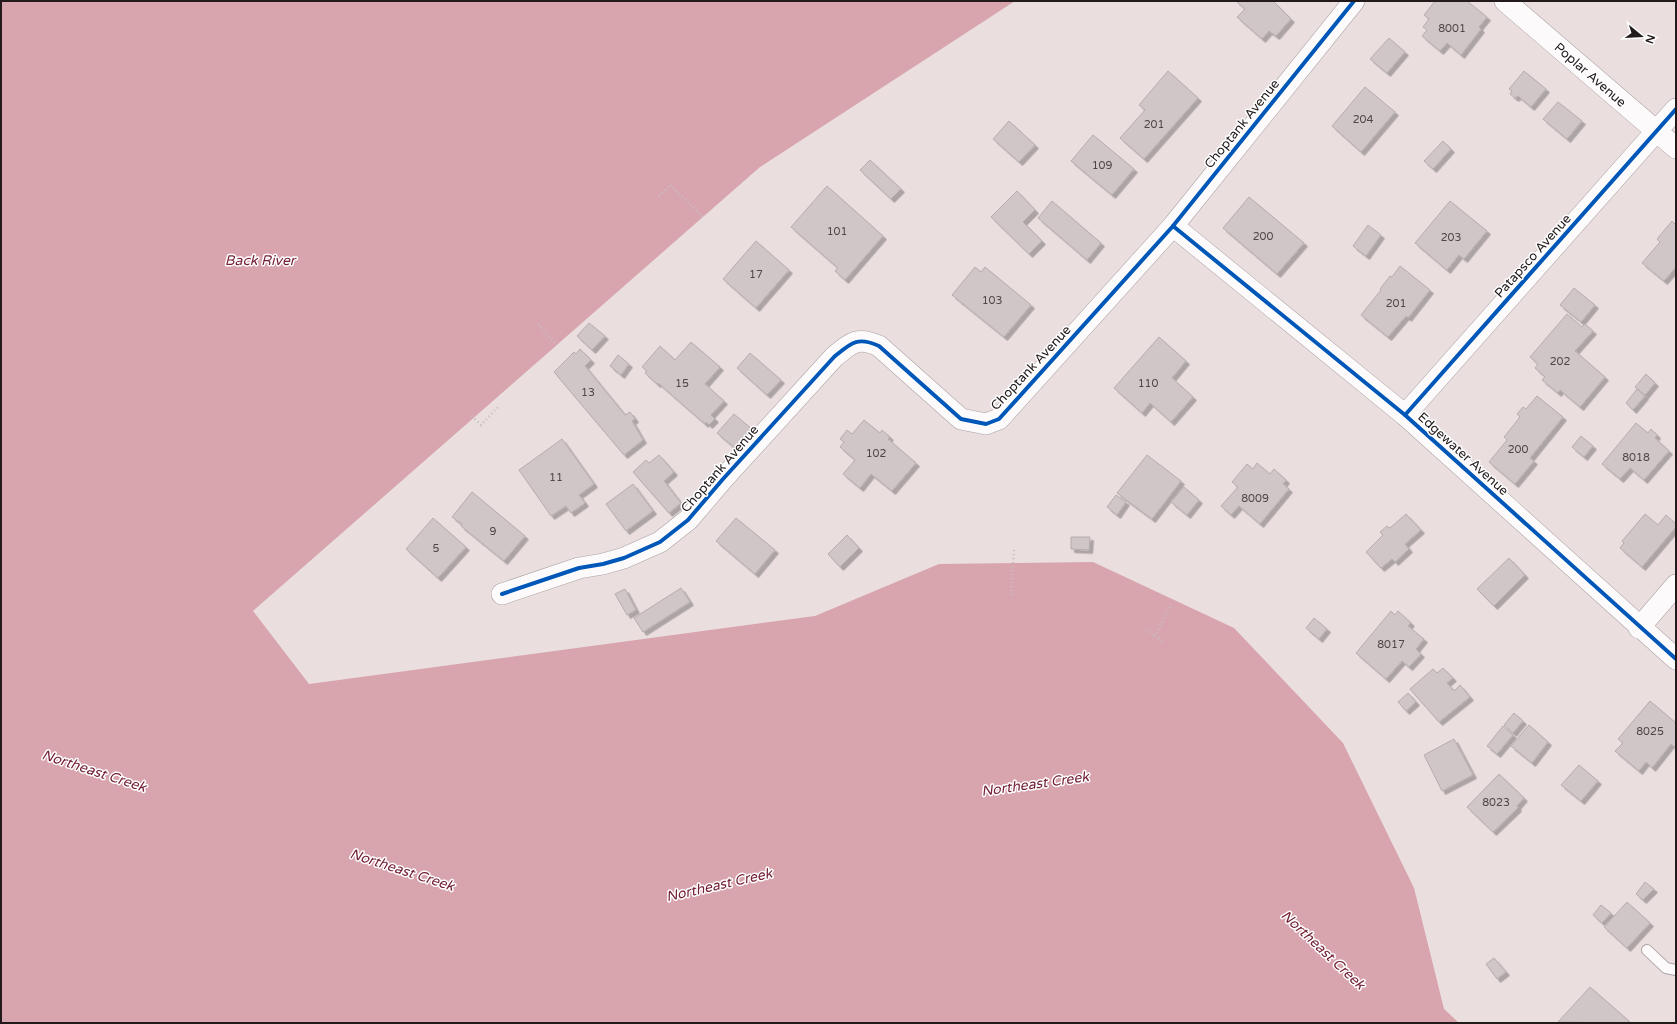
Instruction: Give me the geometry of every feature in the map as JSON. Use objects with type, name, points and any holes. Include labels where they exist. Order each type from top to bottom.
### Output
[{"type":"street","name":"Choptank Avenue","points":[[502,594],[579,568],[603,564],[624,558],[660,542],[688,520],[723,479],[834,357],[851,343],[868,341],[879,346],[961,419],[986,424],[999,419],[1173,226],[1354,1]]},
{"type":"street","name":"Poplar Avenue","points":[[1505,1],[1676,148]]},
{"type":"street","name":"Patapsco Avenue","points":[[1405,415],[1676,110]]},
{"type":"street","name":"Edgewater Avenue","points":[[1173,226],[1405,415],[1639,628],[1676,659]]},
{"type":"street","points":[[1639,628],[1676,585]]},
{"type":"lane","points":[[1647,950],[1666,968],[1676,970]]},
{"type":"path","points":[[659,196],[670,185],[703,217]]},
{"type":"path","points":[[538,324],[558,345]]},
{"type":"path","points":[[472,416],[481,425],[500,406]]},
{"type":"path","points":[[1012,595],[1014,548]]},
{"type":"path","points":[[1155,636],[1170,605]]},
{"type":"path","points":[[1146,630],[1162,641]]},
{"type":"water","name":"Back River","points":[[1,1],[1015,1],[760,167],[253,611],[309,684],[815,616],[939,564],[1093,562],[1234,628],[1343,743],[1414,888],[1444,1009],[1459,1023],[1,1023]]},
{"type":"building","points":[[1236,1],[1273,1],[1291,19],[1276,36],[1269,31],[1262,39],[1237,17],[1245,9]]},
{"type":"building","points":[[1435,1],[1467,1],[1487,17],[1479,27],[1481,29],[1461,55],[1447,43],[1440,51],[1422,36],[1427,30],[1423,27],[1429,19],[1424,15]]},
{"type":"building","points":[[1389,38],[1405,52],[1387,73],[1370,59]]},
{"type":"building","points":[[1168,71],[1198,98],[1144,159],[1120,138],[1145,110],[1139,105]]},
{"type":"building","points":[[1524,71],[1546,89],[1531,107],[1518,96],[1515,98],[1510,94],[1512,91],[1509,89]]},
{"type":"building","points":[[1365,87],[1395,112],[1361,152],[1332,126]]},
{"type":"building","points":[[1558,102],[1582,121],[1567,139],[1543,119]]},
{"type":"building","points":[[1009,121],[1035,145],[1019,162],[993,139]]},
{"type":"building","points":[[1093,135],[1134,169],[1112,195],[1071,161]]},
{"type":"building","points":[[1443,141],[1451,149],[1433,169],[1424,161]]},
{"type":"building","points":[[870,160],[901,189],[891,199],[860,170]]},
{"type":"building","points":[[827,186],[883,236],[845,280],[835,271],[838,268],[791,227]]},
{"type":"building","points":[[1017,191],[1035,210],[1023,222],[1042,241],[1029,254],[991,217]]},
{"type":"building","points":[[1249,197],[1304,243],[1277,274],[1223,228]]},
{"type":"building","points":[[1052,201],[1101,243],[1087,260],[1038,218]]},
{"type":"building","points":[[1450,201],[1487,231],[1464,259],[1459,255],[1447,270],[1415,243]]},
{"type":"building","points":[[1672,221],[1676,225],[1676,267],[1664,281],[1642,263],[1660,242],[1657,239]]},
{"type":"building","points":[[1368,225],[1381,235],[1366,256],[1353,246]]},
{"type":"building","points":[[756,241],[789,270],[756,308],[723,279]]},
{"type":"building","points":[[1400,266],[1430,290],[1408,318],[1406,316],[1388,337],[1361,315],[1390,276],[1392,277]]},
{"type":"building","points":[[975,267],[981,272],[985,267],[1031,305],[1004,337],[952,295]]},
{"type":"building","points":[[1574,288],[1595,305],[1581,322],[1560,305]]},
{"type":"building","points":[[1567,314],[1582,327],[1585,324],[1593,331],[1575,351],[1605,377],[1580,407],[1560,390],[1558,393],[1542,380],[1545,377],[1535,368],[1538,364],[1530,357]]},
{"type":"building","points":[[589,323],[605,336],[592,350],[577,336]]},
{"type":"building","points":[[1159,337],[1186,361],[1172,378],[1193,397],[1171,422],[1150,403],[1142,413],[1114,388]]},
{"type":"building","points":[[691,342],[720,367],[705,384],[724,401],[711,415],[715,419],[709,425],[706,422],[705,424],[658,383],[657,384],[645,373],[647,371],[642,367],[660,346],[675,360]]},
{"type":"building","points":[[580,349],[591,360],[585,366],[625,415],[630,412],[635,419],[632,421],[643,440],[624,455],[554,372],[574,352],[576,354]]},
{"type":"building","points":[[750,353],[781,380],[767,395],[737,368]]},
{"type":"building","points":[[618,355],[629,364],[621,375],[610,366]]},
{"type":"building","points":[[1646,374],[1655,383],[1645,395],[1635,387]]},
{"type":"building","points":[[1637,389],[1645,396],[1633,410],[1626,403]]},
{"type":"building","points":[[1537,396],[1563,417],[1530,458],[1534,461],[1515,484],[1489,462],[1507,440],[1504,437],[1520,417],[1517,414],[1523,407],[1526,409]]},
{"type":"building","points":[[734,414],[753,430],[736,449],[717,433]]},
{"type":"building","points":[[864,420],[880,433],[882,430],[890,437],[888,439],[916,463],[892,491],[871,474],[860,488],[843,474],[855,460],[840,447],[844,442],[840,439],[847,430],[852,434]]},
{"type":"building","points":[[1636,423],[1648,433],[1651,429],[1657,435],[1655,438],[1669,451],[1644,480],[1630,468],[1620,479],[1602,464]]},
{"type":"building","points":[[1581,436],[1593,446],[1584,457],[1572,447]]},
{"type":"building","points":[[562,439],[594,484],[579,495],[585,503],[571,513],[566,506],[551,516],[519,470]]},
{"type":"building","points":[[659,455],[674,472],[664,481],[681,503],[669,513],[633,472],[646,460],[649,463]]},
{"type":"building","points":[[1147,455],[1181,481],[1152,519],[1117,493]]},
{"type":"building","points":[[1257,463],[1270,474],[1274,469],[1286,480],[1283,484],[1289,489],[1260,524],[1239,506],[1231,515],[1221,506],[1238,487],[1232,482],[1247,464],[1253,469]]},
{"type":"building","points":[[633,484],[653,511],[626,531],[606,504]]},
{"type":"building","points":[[1184,487],[1199,500],[1187,515],[1171,502]]},
{"type":"building","points":[[472,492],[525,536],[504,561],[452,517]]},
{"type":"building","points":[[1116,495],[1126,502],[1117,515],[1107,507]]},
{"type":"building","points":[[1406,514],[1421,530],[1405,544],[1409,549],[1395,562],[1392,559],[1381,568],[1366,552],[1383,535],[1380,532],[1387,526],[1390,528]]},
{"type":"building","points":[[1645,514],[1658,525],[1666,515],[1676,524],[1676,527],[1642,567],[1620,548],[1624,543],[1622,541]]},
{"type":"building","points":[[433,518],[466,547],[438,578],[406,549]]},
{"type":"building","points":[[736,518],[775,550],[755,574],[716,541]]},
{"type":"building","points":[[847,535],[859,548],[840,567],[828,554]]},
{"type":"building","points":[[1071,537],[1090,537],[1089,550],[1071,549]]},
{"type":"building","points":[[1509,558],[1525,575],[1494,606],[1477,589]]},
{"type":"building","points":[[681,588],[690,602],[643,632],[634,618]]},
{"type":"building","points":[[625,589],[636,610],[627,615],[615,594]]},
{"type":"building","points":[[1391,611],[1395,615],[1398,611],[1411,623],[1408,626],[1424,639],[1416,649],[1421,654],[1409,667],[1402,661],[1386,679],[1356,653]]},
{"type":"building","points":[[1314,618],[1327,629],[1319,639],[1306,628]]},
{"type":"building","points":[[1443,668],[1453,678],[1447,683],[1454,691],[1460,685],[1470,697],[1439,722],[1410,689],[1433,669],[1437,673]]},
{"type":"building","points":[[1408,693],[1416,702],[1406,711],[1398,702]]},
{"type":"building","points":[[1650,701],[1676,723],[1676,745],[1674,747],[1671,744],[1652,768],[1646,762],[1639,771],[1615,751],[1623,743],[1618,739]]},
{"type":"building","points":[[1514,713],[1523,721],[1513,733],[1504,725]]},
{"type":"building","points":[[1529,725],[1548,742],[1532,763],[1511,746]]},
{"type":"building","points":[[1503,726],[1513,735],[1497,754],[1487,746]]},
{"type":"building","points":[[1454,739],[1473,775],[1442,791],[1424,755]]},
{"type":"building","points":[[1579,765],[1598,781],[1581,801],[1561,785]]},
{"type":"building","points":[[1499,774],[1524,798],[1517,806],[1518,808],[1493,832],[1467,807]]},
{"type":"building","points":[[1645,882],[1654,889],[1643,900],[1636,894]]},
{"type":"building","points":[[1627,902],[1650,923],[1627,948],[1604,927]]},
{"type":"building","points":[[1601,905],[1611,913],[1602,923],[1593,915]]},
{"type":"building","points":[[1494,958],[1506,972],[1497,979],[1486,964]]},
{"type":"building","points":[[1590,987],[1629,1021],[1628,1023],[1558,1022]]},
{"type":"cycle path","points":[[502,594],[579,568],[603,564],[624,558],[660,542],[688,520],[723,479],[834,357],[855,342],[860,341],[879,346],[961,419],[986,424],[999,419],[1173,226],[1354,1]]},
{"type":"cycle path","points":[[1405,415],[1676,109]]},
{"type":"cycle path","points":[[1173,226],[1405,415],[1676,659]]},
{"type":"water label","name":"Northeast Creek","points":[[94,771]]},
{"type":"water label","name":"Northeast Creek","points":[[1035,784]]},
{"type":"water label","name":"Northeast Creek","points":[[402,870]]},
{"type":"water label","name":"Northeast Creek","points":[[719,885]]},
{"type":"water label","name":"Northeast Creek","points":[[1323,950]]}]
